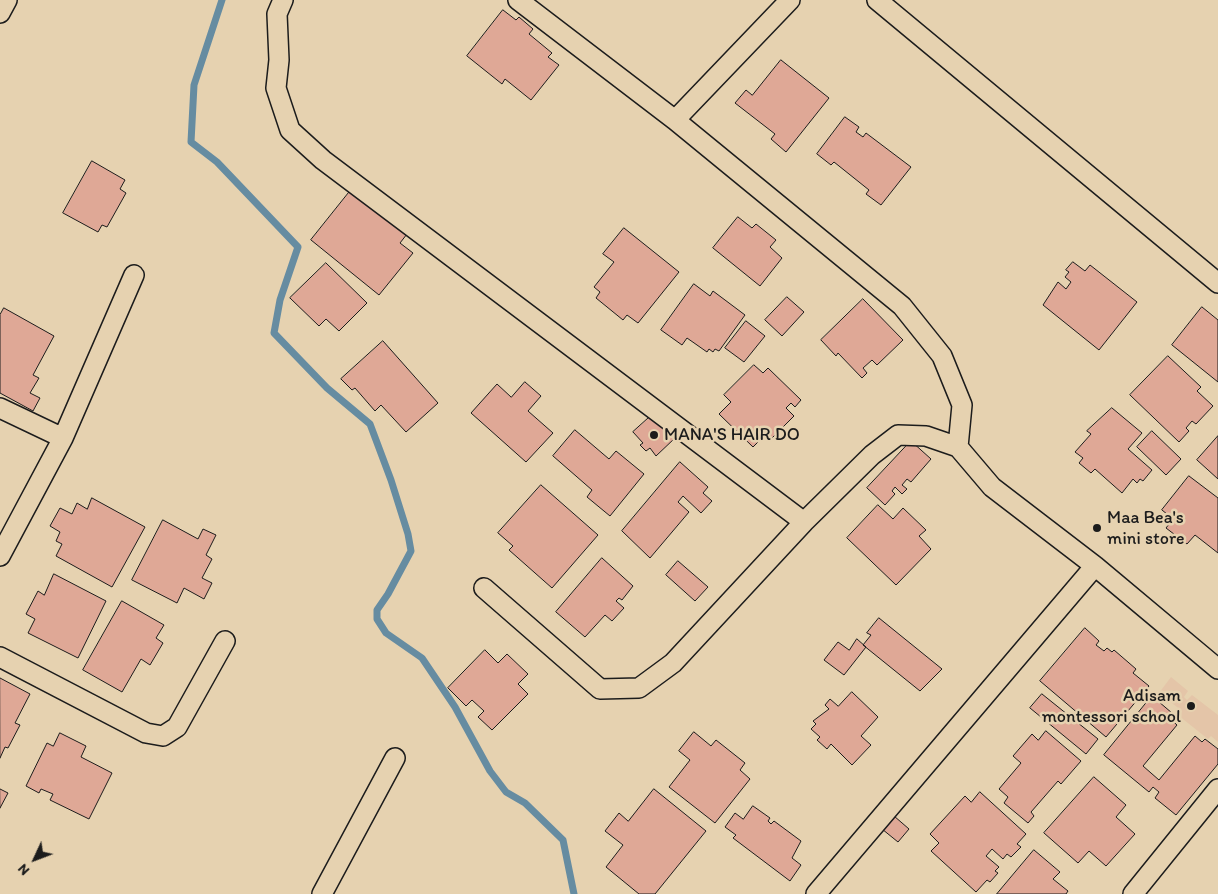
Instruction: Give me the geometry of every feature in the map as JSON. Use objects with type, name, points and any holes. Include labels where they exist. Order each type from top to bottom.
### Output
[{"type":"street","points":[[0,13],[7,0]]},
{"type":"street","points":[[283,0],[277,14],[278,60],[276,88],[290,130],[323,160],[804,522]]},
{"type":"street","points":[[518,0],[676,120],[902,306],[942,356],[962,405],[958,448]]},
{"type":"street","points":[[676,120],[790,0]]},
{"type":"street","points":[[877,0],[1218,283]]},
{"type":"street","points":[[0,556],[63,438],[134,275]]},
{"type":"street","points":[[0,408],[63,438]]},
{"type":"street","points":[[484,588],[600,689],[639,688],[673,663],[804,522],[872,455],[898,435],[926,436],[958,448],[992,487],[1096,566],[1218,670]]},
{"type":"street","points":[[816,894],[1096,566]]},
{"type":"street","points":[[0,657],[146,733],[163,736],[177,727],[225,641]]},
{"type":"street","points":[[322,894],[395,758]]},
{"type":"street","points":[[1133,894],[1218,789]]},
{"type":"shaded area","name":"Adisam montessori school","points":[[1171,677],[1188,691],[1184,697],[1187,700],[1192,695],[1218,715],[1218,742],[1211,736],[1208,739],[1179,716],[1182,711],[1159,693]]},
{"type":"building","points":[[503,10],[516,20],[519,17],[533,29],[529,34],[552,53],[548,57],[559,65],[531,100],[505,79],[502,84],[467,56]]},
{"type":"building","points":[[781,60],[829,98],[786,152],[771,139],[775,134],[735,103],[746,90],[752,95]]},
{"type":"building","points":[[845,117],[859,127],[856,132],[863,137],[866,133],[911,167],[881,205],[866,194],[869,190],[834,162],[831,165],[817,154]]},
{"type":"building","points":[[92,161],[125,180],[120,189],[126,193],[107,227],[102,225],[98,232],[63,213]]},
{"type":"building","points":[[351,190],[407,234],[400,243],[413,253],[379,295],[311,240]]},
{"type":"building","points":[[738,217],[752,228],[756,224],[776,240],[770,247],[782,258],[760,286],[713,248]]},
{"type":"building","points":[[624,228],[679,272],[638,323],[627,315],[623,320],[596,298],[600,292],[594,287],[614,262],[603,254]]},
{"type":"building","points":[[1073,262],[1085,271],[1090,265],[1137,302],[1099,350],[1043,305],[1058,282],[1066,289],[1071,282],[1065,277],[1069,272],[1066,270]]},
{"type":"building","points":[[326,263],[367,303],[339,331],[326,319],[319,326],[290,298]]},
{"type":"building","points":[[694,284],[710,296],[713,291],[745,315],[719,351],[715,349],[713,352],[709,349],[707,352],[687,338],[682,345],[661,330]]},
{"type":"building","points":[[787,297],[804,312],[782,336],[765,320]]},
{"type":"building","points":[[863,299],[903,340],[877,365],[872,360],[863,368],[867,373],[862,378],[838,353],[836,356],[821,340]]},
{"type":"building","points":[[1202,307],[1218,320],[1218,382],[1172,345]]},
{"type":"building","points":[[4,308],[54,336],[33,375],[39,378],[30,393],[40,398],[33,411],[0,393],[0,315]]},
{"type":"building","points":[[746,321],[765,336],[744,362],[725,348]]},
{"type":"building","points":[[383,341],[438,403],[406,432],[381,405],[375,411],[355,388],[352,390],[341,379]]},
{"type":"building","points":[[1168,356],[1201,387],[1197,391],[1213,406],[1196,424],[1192,421],[1186,428],[1189,431],[1179,442],[1130,395]]},
{"type":"building","points":[[754,365],[763,373],[768,368],[801,400],[795,407],[791,403],[786,408],[794,416],[771,439],[766,434],[753,447],[719,414],[731,402],[724,395]]},
{"type":"building","points":[[525,382],[541,396],[528,411],[553,433],[526,462],[471,413],[497,384],[511,397]]},
{"type":"building","points":[[1112,408],[1142,433],[1128,449],[1152,470],[1143,481],[1140,479],[1137,483],[1133,479],[1122,493],[1095,469],[1091,473],[1079,463],[1083,458],[1075,452],[1091,434],[1087,431]]},
{"type":"building","name":"MANA'S HAIR DO","points":[[653,414],[675,438],[656,456],[650,448],[646,451],[640,445],[643,443],[633,432]]},
{"type":"building","points":[[575,430],[609,459],[616,451],[644,474],[610,516],[587,497],[592,490],[553,456]]},
{"type":"building","points":[[1152,431],[1181,459],[1166,475],[1137,447]]},
{"type":"building","points":[[1218,436],[1218,479],[1197,460]]},
{"type":"building","points":[[911,441],[931,459],[911,482],[907,479],[902,485],[907,489],[902,494],[895,487],[892,491],[895,494],[885,505],[867,488]]},
{"type":"building","points":[[680,462],[708,487],[703,493],[712,501],[701,513],[683,496],[678,502],[689,512],[650,558],[622,531]]},
{"type":"building","points":[[1189,476],[1218,498],[1218,553],[1195,535],[1187,544],[1166,528],[1173,519],[1162,510]]},
{"type":"building","points":[[541,485],[598,535],[552,588],[509,550],[513,546],[498,533]]},
{"type":"building","points":[[92,498],[145,527],[112,587],[56,556],[62,544],[56,541],[60,532],[50,526],[60,508],[72,514],[77,503],[87,509]]},
{"type":"building","points":[[878,505],[893,519],[903,508],[926,530],[919,536],[931,549],[896,585],[847,538]]},
{"type":"building","points":[[163,520],[198,539],[203,529],[216,535],[206,555],[212,559],[202,578],[212,583],[204,599],[184,588],[177,603],[132,580]]},
{"type":"building","points":[[602,558],[633,586],[622,600],[619,598],[616,601],[624,608],[612,621],[605,615],[585,637],[556,612]]},
{"type":"building","points":[[678,561],[708,587],[695,601],[666,575]]},
{"type":"building","points":[[54,574],[106,601],[78,658],[28,633],[35,619],[26,614],[38,591],[44,595]]},
{"type":"building","points":[[122,601],[164,625],[156,638],[163,643],[150,665],[141,659],[122,692],[83,670]]},
{"type":"building","points":[[879,618],[942,669],[920,691],[863,645],[871,635],[867,633]]},
{"type":"building","points":[[1085,628],[1099,641],[1096,645],[1104,651],[1107,648],[1112,652],[1114,650],[1136,669],[1133,673],[1149,686],[1106,737],[1040,681]]},
{"type":"building","points":[[857,639],[866,647],[844,675],[824,660],[838,642],[849,650]]},
{"type":"building","points":[[485,650],[498,663],[507,654],[528,674],[518,684],[528,694],[492,730],[478,717],[484,711],[472,700],[466,706],[448,688]]},
{"type":"building","points":[[0,678],[30,694],[15,723],[20,725],[8,748],[5,747],[0,758]]},
{"type":"building","points":[[852,692],[878,717],[861,736],[871,745],[852,765],[831,744],[827,749],[817,740],[820,737],[811,729],[816,724],[813,721],[829,709],[825,705],[830,699],[838,706]]},
{"type":"building","points":[[1042,694],[1098,739],[1086,754],[1030,708]]},
{"type":"building","points":[[1152,696],[1172,713],[1168,717],[1177,725],[1143,766],[1159,780],[1195,736],[1202,742],[1205,739],[1218,749],[1218,764],[1176,815],[1155,798],[1159,792],[1153,787],[1149,792],[1104,755]]},
{"type":"building","points":[[1046,731],[1081,761],[1061,784],[1058,781],[1031,812],[1034,816],[1028,823],[1004,803],[1008,797],[999,789],[1021,763],[1013,756],[1032,734],[1038,740]]},
{"type":"building","points":[[694,732],[711,746],[716,740],[745,763],[740,770],[750,779],[715,823],[669,787],[690,760],[679,751]]},
{"type":"building","points":[[60,733],[86,746],[81,757],[112,773],[89,819],[50,800],[53,794],[41,789],[39,793],[26,786],[47,743],[53,746]]},
{"type":"building","points":[[1094,777],[1126,805],[1116,817],[1135,834],[1106,866],[1089,851],[1078,863],[1044,833]]},
{"type":"building","points":[[0,789],[8,793],[0,808]]},
{"type":"building","points":[[654,789],[706,831],[655,894],[639,894],[606,867],[623,845],[605,831],[619,813],[628,821]]},
{"type":"building","points":[[980,792],[1026,834],[1017,844],[1021,847],[1011,857],[1007,854],[1003,859],[992,849],[986,856],[999,867],[995,871],[998,873],[990,882],[987,880],[976,892],[931,851],[939,843],[930,834],[965,796],[971,802]]},
{"type":"building","points":[[753,806],[770,818],[768,821],[771,824],[774,821],[801,841],[792,858],[801,865],[790,881],[733,838],[736,835],[725,827],[735,813],[743,819]]},
{"type":"building","points":[[894,816],[909,829],[898,842],[882,829]]},
{"type":"building","points":[[1034,850],[1060,872],[1053,879],[1068,891],[1066,894],[997,894]]},
{"type":"waterway","points":[[222,0],[194,85],[191,142],[217,162],[298,247],[280,300],[274,333],[327,388],[370,424],[391,480],[408,534],[411,551],[388,594],[377,610],[377,619],[386,633],[422,658],[455,707],[490,771],[506,792],[525,803],[563,840],[574,894]]},
{"type":"place","name":"MANA'S HAIR DO","points":[[654,435]]},
{"type":"place","name":"Maa Bea's mini store","points":[[1097,528]]},
{"type":"place","name":"Adisam montessori school","points":[[1191,706]]}]
